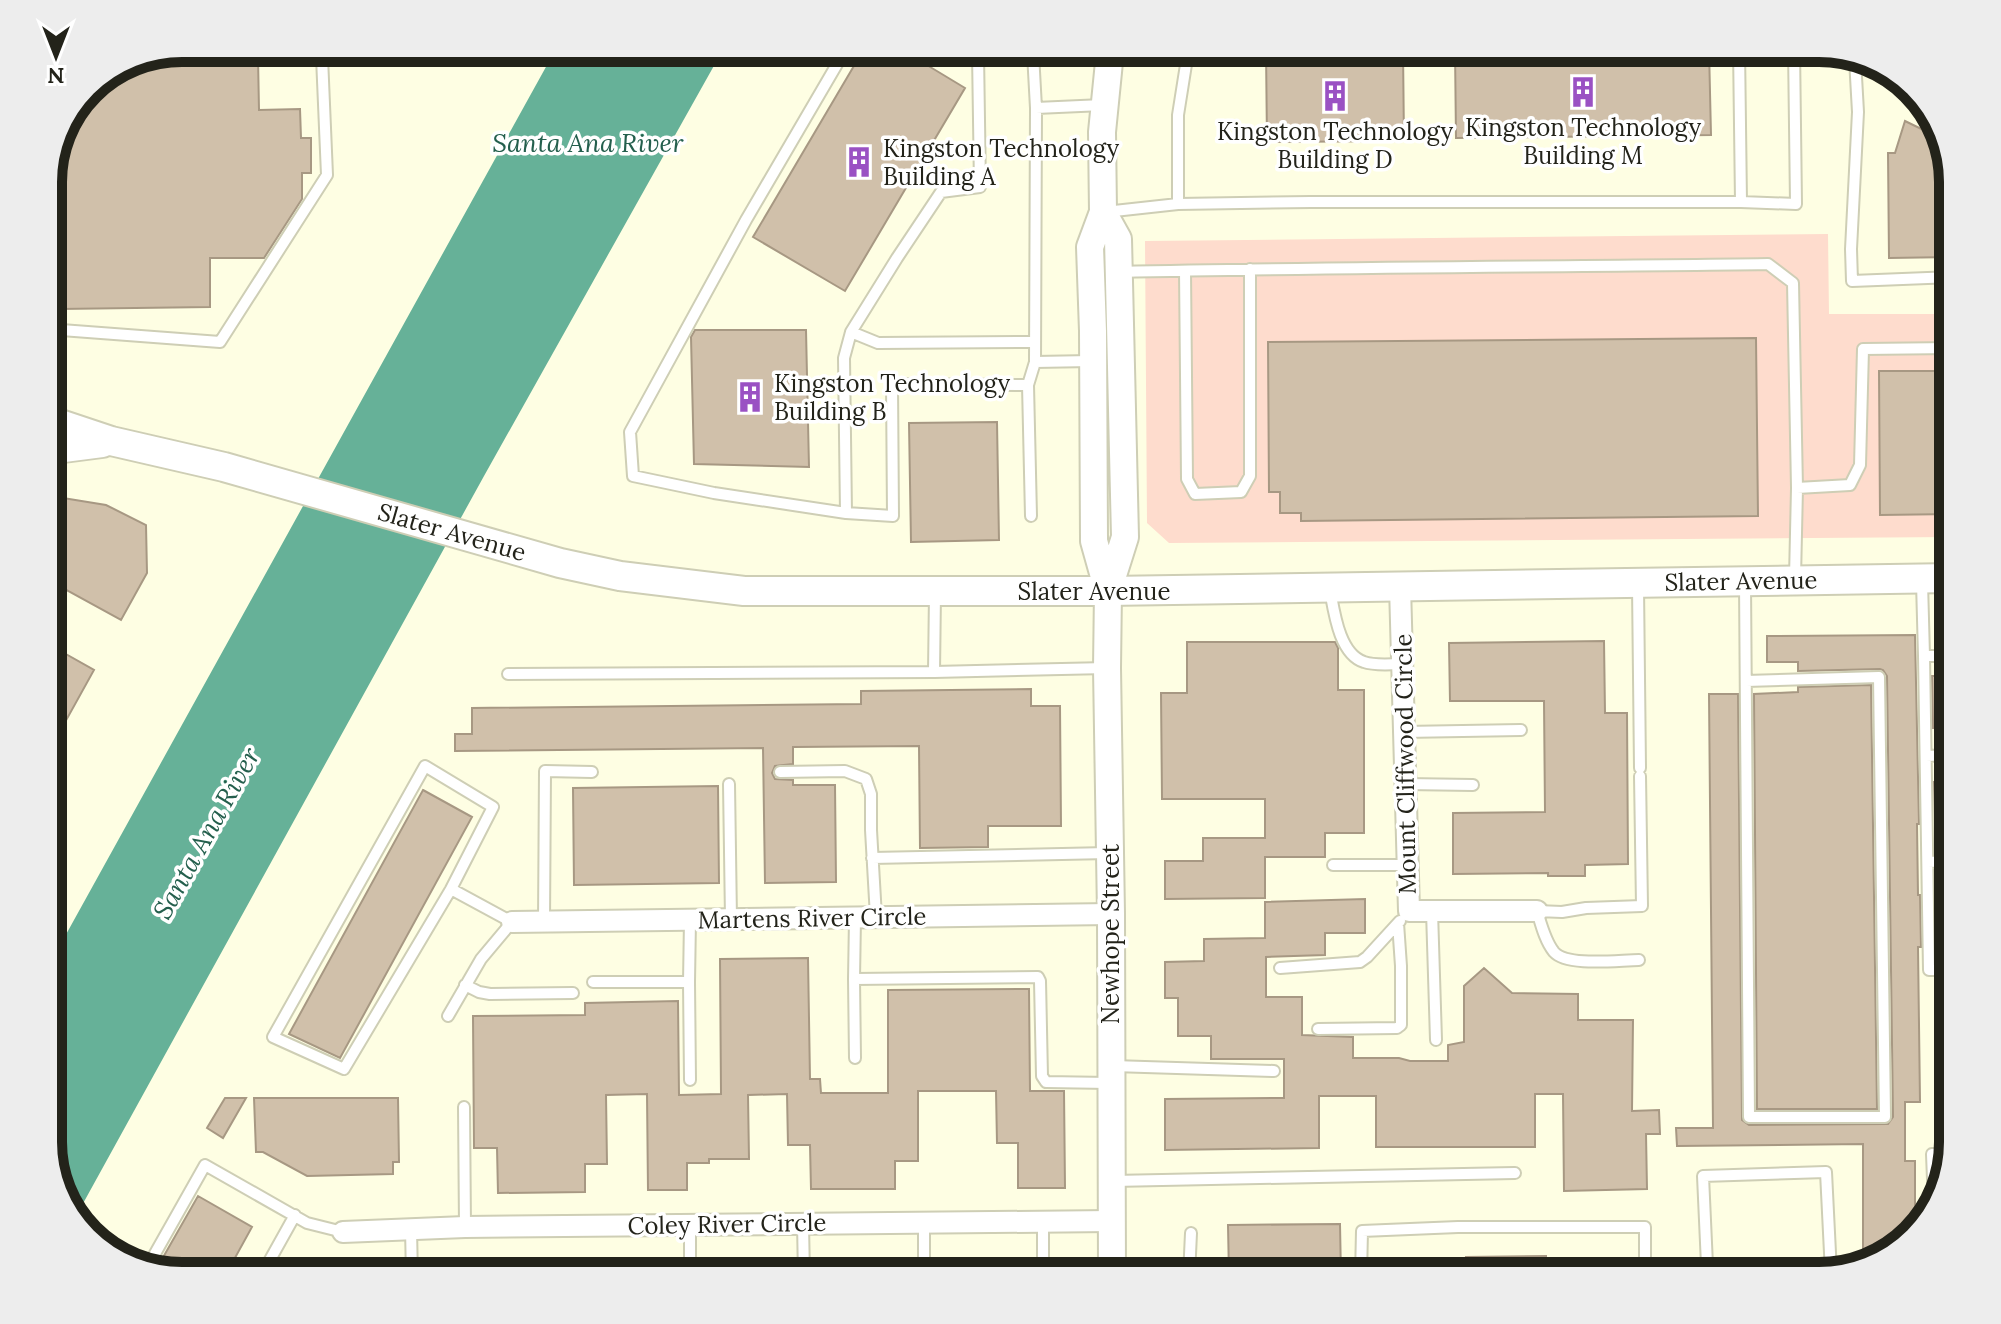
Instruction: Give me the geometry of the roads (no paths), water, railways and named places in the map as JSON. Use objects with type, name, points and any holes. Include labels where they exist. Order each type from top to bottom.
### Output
[{"type":"main road","points":[[62,425],[111,441]]},
{"type":"main road","name":"Slater Avenue","points":[[111,441],[249,474],[512,550],[620,576],[744,591],[1108,591],[1939,578]]},
{"type":"main road","points":[[62,448],[111,441]]},
{"type":"street","name":"Newhope Street","points":[[1109,62],[1102,132],[1103,212],[1090,247],[1094,541],[1108,591],[1112,1262]]},
{"type":"street","name":"Newhope Street","points":[[1103,212],[1118,239],[1125,537],[1108,591]]},
{"type":"street","name":"Mount Cliffwood Circle","points":[[1400,586],[1407,865],[1403,917],[1432,911],[1537,911]]},
{"type":"street","name":"Martens River Circle","points":[[512,922],[1111,914]]},
{"type":"street","name":"Coley River Circle","points":[[343,1232],[465,1227],[1111,1221]]},
{"type":"lane","points":[[62,330],[220,342],[327,175],[322,62]]},
{"type":"lane","points":[[838,62],[746,220],[630,432],[633,476],[714,493],[846,513],[893,516],[892,384],[1028,385]]},
{"type":"lane","points":[[846,513],[844,358],[851,332],[941,192],[980,187],[978,62]]},
{"type":"lane","points":[[1031,516],[1028,385],[1035,362],[1033,62]]},
{"type":"lane","points":[[1178,204],[1178,115],[1186,62]]},
{"type":"lane","points":[[1739,62],[1741,202]]},
{"type":"lane","points":[[1103,212],[1178,204],[1311,202],[1796,204],[1794,62]]},
{"type":"lane","points":[[1855,67],[1858,112],[1852,281],[1939,278]]},
{"type":"lane","points":[[1036,108],[1105,105]]},
{"type":"lane","points":[[1119,272],[1768,264],[1793,283],[1797,488],[1795,580]]},
{"type":"lane","points":[[1185,271],[1187,479],[1195,494],[1241,492],[1250,476],[1250,269]]},
{"type":"lane","points":[[851,332],[878,343],[1035,342]]},
{"type":"lane","points":[[1797,488],[1850,485],[1860,465],[1863,349],[1939,348]]},
{"type":"lane","points":[[1035,362],[1093,361]]},
{"type":"lane","points":[[1922,579],[1929,970],[1939,970]]},
{"type":"lane","points":[[1745,581],[1749,1117],[1885,1117],[1879,677],[1746,681]]},
{"type":"lane","points":[[1638,583],[1642,906],[1537,911],[1548,943],[1559,957],[1574,961],[1639,960]]},
{"type":"lane","points":[[1330,587],[1338,628],[1355,658],[1365,663],[1402,664]]},
{"type":"lane","points":[[934,672],[935,591]]},
{"type":"lane","points":[[1924,656],[1939,656]]},
{"type":"lane","points":[[508,674],[1107,668]]},
{"type":"lane","points":[[1404,732],[1521,730]]},
{"type":"lane","points":[[1926,756],[1939,756]]},
{"type":"lane","points":[[425,766],[493,807],[451,889],[344,1069],[273,1037],[425,766]]},
{"type":"lane","points":[[544,922],[545,771],[592,772]]},
{"type":"lane","points":[[780,772],[845,771],[866,779],[871,794],[872,858],[866,917],[854,979],[855,1058]]},
{"type":"lane","points":[[729,784],[731,919]]},
{"type":"lane","points":[[1406,784],[1473,785]]},
{"type":"lane","points":[[872,858],[1110,853]]},
{"type":"lane","points":[[1928,862],[1939,862]]},
{"type":"lane","points":[[1333,865],[1407,865]]},
{"type":"lane","points":[[448,1016],[481,959],[512,922],[451,889]]},
{"type":"lane","points":[[1432,911],[1436,1040]]},
{"type":"lane","points":[[1280,968],[1360,962],[1403,917]]},
{"type":"lane","points":[[1318,1029],[1397,1028],[1401,1025],[1403,917]]},
{"type":"lane","points":[[690,920],[690,1080]]},
{"type":"lane","points":[[854,979],[1038,977],[1042,1076],[1046,1082],[1111,1075],[1274,1071]]},
{"type":"lane","points":[[593,982],[689,982]]},
{"type":"lane","points":[[465,985],[490,994],[573,993]]},
{"type":"lane","points":[[464,1107],[465,1227]]},
{"type":"lane","points":[[1933,1181],[1932,1154],[1938,1154]]},
{"type":"lane","points":[[152,1258],[205,1165],[307,1223],[343,1232]]},
{"type":"lane","points":[[1707,1262],[1703,1176],[1826,1172],[1830,1261]]},
{"type":"lane","points":[[1111,1181],[1515,1173]]},
{"type":"lane","points":[[269,1262],[295,1215]]},
{"type":"lane","points":[[1043,1222],[1043,1262]]},
{"type":"lane","points":[[924,1223],[924,1262]]},
{"type":"lane","points":[[803,1224],[804,1262]]},
{"type":"lane","points":[[690,1225],[690,1262]]},
{"type":"lane","points":[[1361,1262],[1362,1231],[1458,1227],[1645,1227],[1645,1262]]},
{"type":"lane","points":[[411,1229],[412,1262]]},
{"type":"lane","points":[[1190,1262],[1191,1233]]},
{"type":"water","name":"Santa Ana River","points":[[549,62],[716,62],[81,1207],[68,1181],[62,1150],[62,942]]},
{"type":"place","name":"Kingston Technology Building M","points":[[1583,92]]},
{"type":"place","name":"Kingston Technology Building D","points":[[1335,96]]},
{"type":"place","name":"Kingston Technology Building A","points":[[859,162]]},
{"type":"place","name":"Kingston Technology Building B","points":[[750,397]]}]
